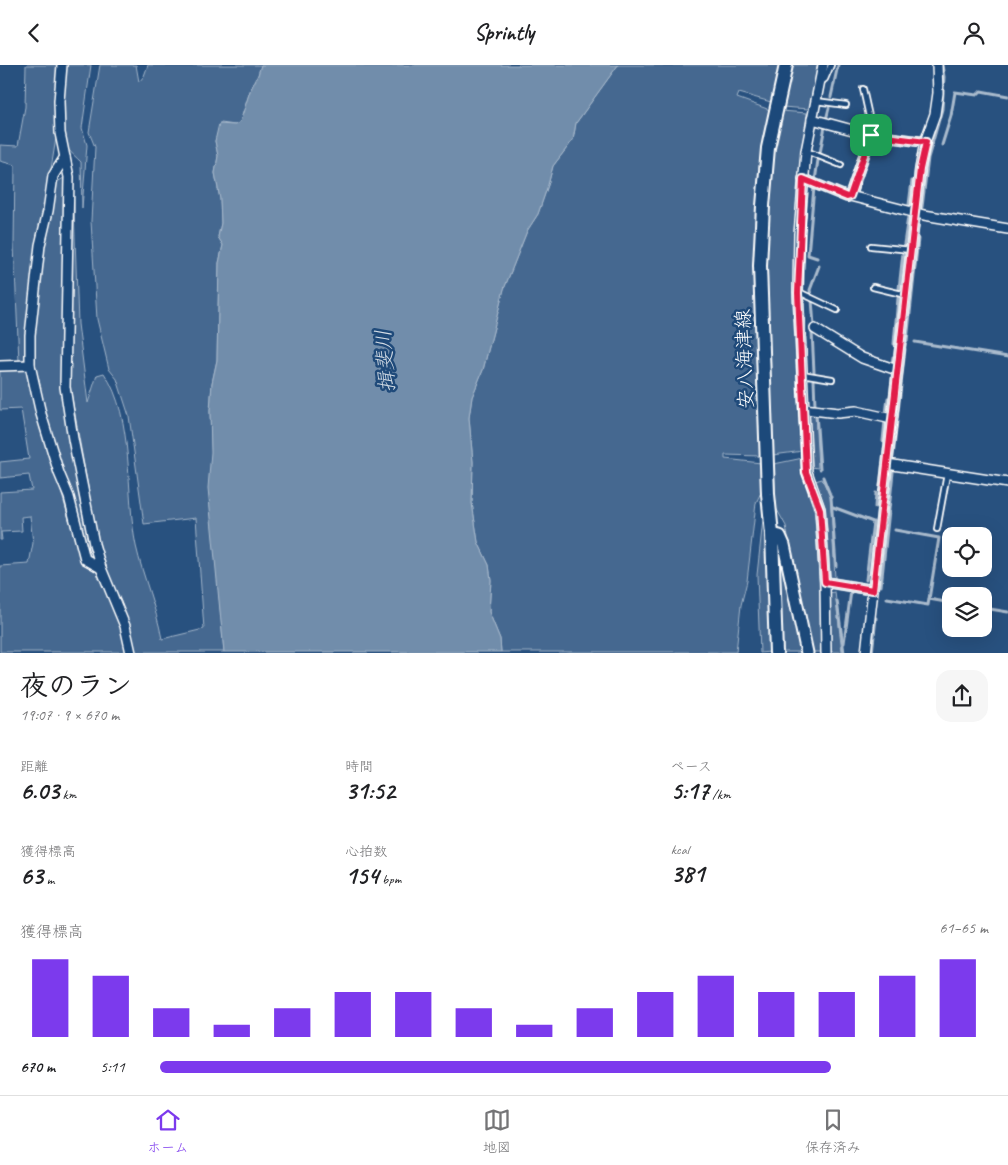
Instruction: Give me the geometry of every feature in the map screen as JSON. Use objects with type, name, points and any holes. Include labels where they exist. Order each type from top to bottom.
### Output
[{"type":"main road","name":"安八海津線","points":[[776,653],[760,266],[762,206],[768,148],[786,65]]},
{"type":"street","points":[[62,65],[59,101],[60,133],[69,177],[65,387],[78,468],[94,545],[101,568],[125,626],[131,653]]},
{"type":"street","points":[[823,65],[806,151],[798,293],[806,472],[820,509],[825,582],[826,653]]},
{"type":"street","points":[[866,653],[920,169],[935,114],[938,93],[937,65]]},
{"type":"street","points":[[812,119],[871,135],[926,142]]},
{"type":"street","points":[[850,196],[871,135]]},
{"type":"street","points":[[65,157],[53,175],[48,211],[40,245],[30,335],[30,365],[58,473],[69,497],[85,559],[101,568]]},
{"type":"street","points":[[803,179],[847,197],[850,196],[915,213],[1008,229]]},
{"type":"street","points":[[814,329],[862,358],[897,370]]},
{"type":"street","points":[[0,366],[30,365]]},
{"type":"street","points":[[804,409],[838,413],[856,411],[892,419]]},
{"type":"street","points":[[887,464],[1008,483]]},
{"type":"street","points":[[772,535],[780,536],[784,545],[807,653]]},
{"type":"street","points":[[825,582],[873,590]]},
{"type":"lane","points":[[819,84],[825,79],[831,65]]},
{"type":"lane","points":[[863,89],[872,130],[871,135]]},
{"type":"lane","points":[[816,101],[846,105]]},
{"type":"lane","points":[[806,151],[841,165]]},
{"type":"lane","points":[[871,247],[911,250]]},
{"type":"lane","points":[[874,287],[906,295]]},
{"type":"lane","points":[[798,293],[837,309]]},
{"type":"lane","points":[[802,374],[832,379]]},
{"type":"lane","points":[[937,529],[947,474]]},
{"type":"shaded area","points":[[26,65],[58,65],[55,102],[56,138],[44,212],[27,358],[19,362],[14,245],[15,165],[0,161],[0,145],[18,146],[25,107]]},
{"type":"shaded area","points":[[65,65],[91,65],[82,128],[87,145],[82,208],[81,162],[67,148],[64,141],[62,108]]},
{"type":"shaded area","points":[[100,65],[136,65],[139,82],[144,76],[148,65],[261,65],[240,123],[235,125],[221,123],[215,141],[218,156],[215,173],[220,199],[221,223],[218,237],[223,245],[219,263],[217,360],[212,383],[210,411],[215,551],[224,652],[135,652],[130,628],[121,602],[107,573],[98,543],[70,387],[73,179],[78,324],[88,403],[97,375],[104,373],[114,391],[121,412],[128,457],[136,546],[162,639],[204,629],[196,518],[144,524],[129,416],[117,379],[109,369],[97,319],[91,221],[95,147],[89,132]]},
{"type":"shaded area","points":[[618,65],[779,65],[771,102],[739,93],[737,98],[770,110],[758,196],[756,239],[755,282],[761,456],[725,455],[725,459],[761,463],[763,488],[756,503],[736,652],[501,652],[500,639],[489,612],[491,580],[489,565],[478,542],[472,503],[473,462],[469,418],[472,397],[483,370],[504,289],[527,231],[538,214],[553,166],[573,140],[576,123]]},
{"type":"shaded area","points":[[791,65],[819,65],[809,109],[782,107]]},
{"type":"shaded area","points":[[781,111],[807,113],[799,177],[795,252],[803,451],[773,455],[766,267],[774,150]]},
{"type":"shaded area","points":[[64,178],[61,387],[84,523],[92,555],[91,558],[88,558],[44,408],[34,364],[34,336],[43,246],[53,209],[55,183]]},
{"type":"shaded area","points":[[0,369],[26,370],[27,372],[78,551],[83,563],[100,574],[122,627],[127,652],[0,652],[0,566],[29,564],[33,543],[30,516],[21,517],[22,531],[1,532],[2,540],[0,540],[0,492],[32,490],[29,475],[0,478],[0,462],[29,459],[21,409],[0,410]]},
{"type":"shaded area","points":[[808,412],[815,413],[818,468],[811,467]]},
{"type":"shaded area","points":[[803,458],[803,476],[816,508],[822,652],[812,652],[786,526],[776,508],[774,464]]},
{"type":"shaded area","points":[[822,479],[830,496],[835,578],[828,578],[815,481]]},
{"type":"shaded area","points":[[764,510],[770,652],[760,653],[757,575]]},
{"type":"shaded area","points":[[777,541],[801,652],[782,652]]},
{"type":"shaded area","points":[[835,592],[842,652],[830,652],[829,593]]},
{"type":"water","name":"揖斐川","points":[[261,65],[618,65],[576,123],[573,140],[553,166],[538,214],[527,231],[504,289],[483,370],[472,397],[469,418],[473,462],[472,503],[478,542],[489,565],[491,580],[489,612],[500,639],[501,652],[224,652],[208,488],[211,452],[210,411],[212,383],[217,360],[219,263],[223,245],[218,237],[221,223],[220,199],[215,173],[218,156],[215,141],[219,124],[235,125],[240,122]]},
{"type":"waterway","points":[[831,97],[838,65]]},
{"type":"waterway","points":[[922,207],[928,158],[942,109],[944,77],[942,65]]},
{"type":"waterway","points":[[942,145],[951,116],[955,92],[977,95],[981,91],[1008,96]]},
{"type":"waterway","points":[[826,120],[829,108]]},
{"type":"waterway","points":[[820,153],[825,126]]},
{"type":"waterway","points":[[815,181],[818,160]]},
{"type":"waterway","points":[[909,205],[912,181]]},
{"type":"waterway","points":[[814,187],[808,255],[817,258]]},
{"type":"waterway","points":[[904,244],[908,217]]},
{"type":"waterway","points":[[907,341],[918,239]]},
{"type":"waterway","points":[[899,289],[903,253]]},
{"type":"waterway","points":[[811,295],[810,290],[819,266]]},
{"type":"waterway","points":[[894,344],[898,298]]},
{"type":"waterway","points":[[812,300],[814,326]]},
{"type":"waterway","points":[[812,331],[814,372]]},
{"type":"waterway","points":[[915,342],[1008,357]]},
{"type":"waterway","points":[[893,457],[905,349]]},
{"type":"waterway","points":[[892,363],[893,357]]},
{"type":"waterway","points":[[814,380],[815,406]]},
{"type":"waterway","points":[[883,413],[886,414],[888,398]]},
{"type":"waterway","points":[[816,413],[820,469]]},
{"type":"waterway","points":[[883,441],[885,421]]},
{"type":"waterway","points":[[881,586],[893,472]]},
{"type":"waterway","points":[[823,477],[831,497],[836,566]]},
{"type":"waterway","points":[[875,507],[876,493]]},
{"type":"waterway","points":[[833,507],[873,522],[866,580]]},
{"type":"waterway","points":[[895,530],[939,538],[929,599]]},
{"type":"waterway","points":[[844,643],[851,591],[864,593]]},
{"type":"waterway","points":[[887,598],[928,605],[929,599],[942,601]]},
{"type":"waterway","points":[[837,601],[844,653]]},
{"type":"waterway","points":[[992,609],[1008,612]]},
{"type":"waterway","points":[[872,653],[876,618]]},
{"type":"route","points":[[871,135],[926,142],[920,169],[873,590],[825,582],[820,509],[806,472],[798,293],[803,179],[847,197],[850,196],[871,135]]}]
